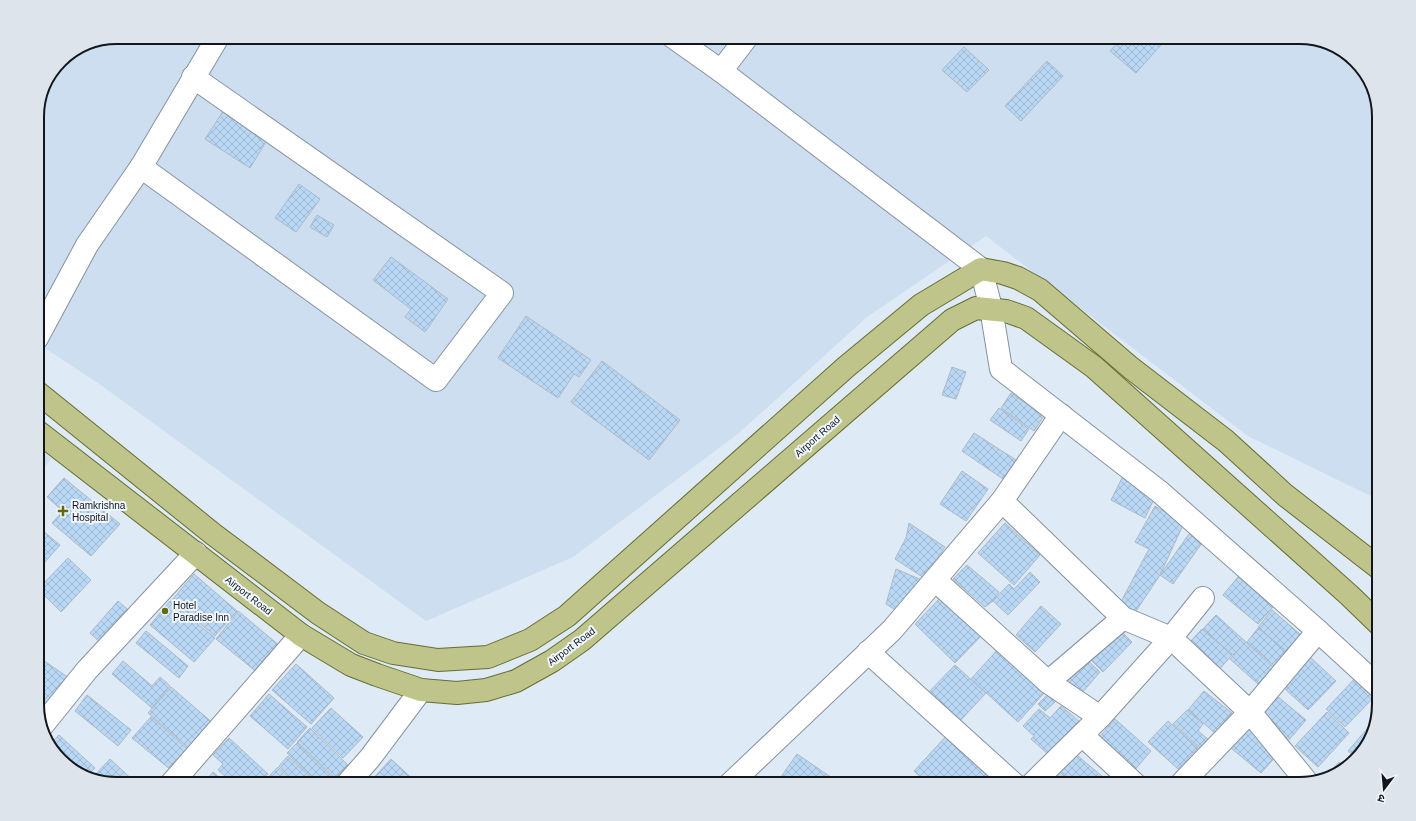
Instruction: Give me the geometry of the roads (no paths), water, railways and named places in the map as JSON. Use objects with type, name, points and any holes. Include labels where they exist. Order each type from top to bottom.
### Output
[{"type":"main road","points":[[44,398],[213,534],[318,613],[364,643],[393,652],[438,660],[488,657],[530,640],[568,616],[846,367],[921,305],[981,269],[1004,273],[1018,278],[1040,290],[1131,368],[1226,441],[1285,495],[1372,563]]},
{"type":"main road","name":"Airport Road","points":[[44,436],[196,552],[301,635],[352,665],[421,690],[457,693],[486,690],[516,681],[552,661],[582,640],[952,320],[976,308],[991,308],[1006,311],[1026,318],[1094,367],[1372,616]]},
{"type":"main road","points":[[1117,387],[1131,368]]},
{"type":"street","points":[[44,325],[87,245],[141,167],[214,44]]},
{"type":"street","points":[[683,44],[721,71],[981,269],[991,308],[1001,369],[1160,492],[1318,630],[1372,680]]},
{"type":"street","points":[[721,71],[742,44]]},
{"type":"street","points":[[141,167],[436,380],[502,293],[193,77]]},
{"type":"street","points":[[737,777],[892,630],[1002,501],[1061,414]]},
{"type":"street","points":[[1002,501],[1123,618],[1172,638],[1250,712],[1303,777]]},
{"type":"street","points":[[46,721],[87,670],[196,552]]},
{"type":"street","points":[[935,580],[1048,682],[1100,717]]},
{"type":"street","points":[[1039,777],[1100,717],[1172,638],[1203,598]]},
{"type":"street","points":[[1048,682],[1123,618]]},
{"type":"street","points":[[1188,777],[1250,712],[1318,630]]},
{"type":"street","points":[[177,777],[301,635]]},
{"type":"street","points":[[868,652],[1006,777]]},
{"type":"street","points":[[352,777],[370,758],[421,690]]},
{"type":"street","points":[[1082,735],[1127,777]]},
{"type":"place","name":"Ramkrishna Hospital","points":[[63,511]]},
{"type":"place","name":"Hotel Paradise Inn","points":[[165,611]]}]
